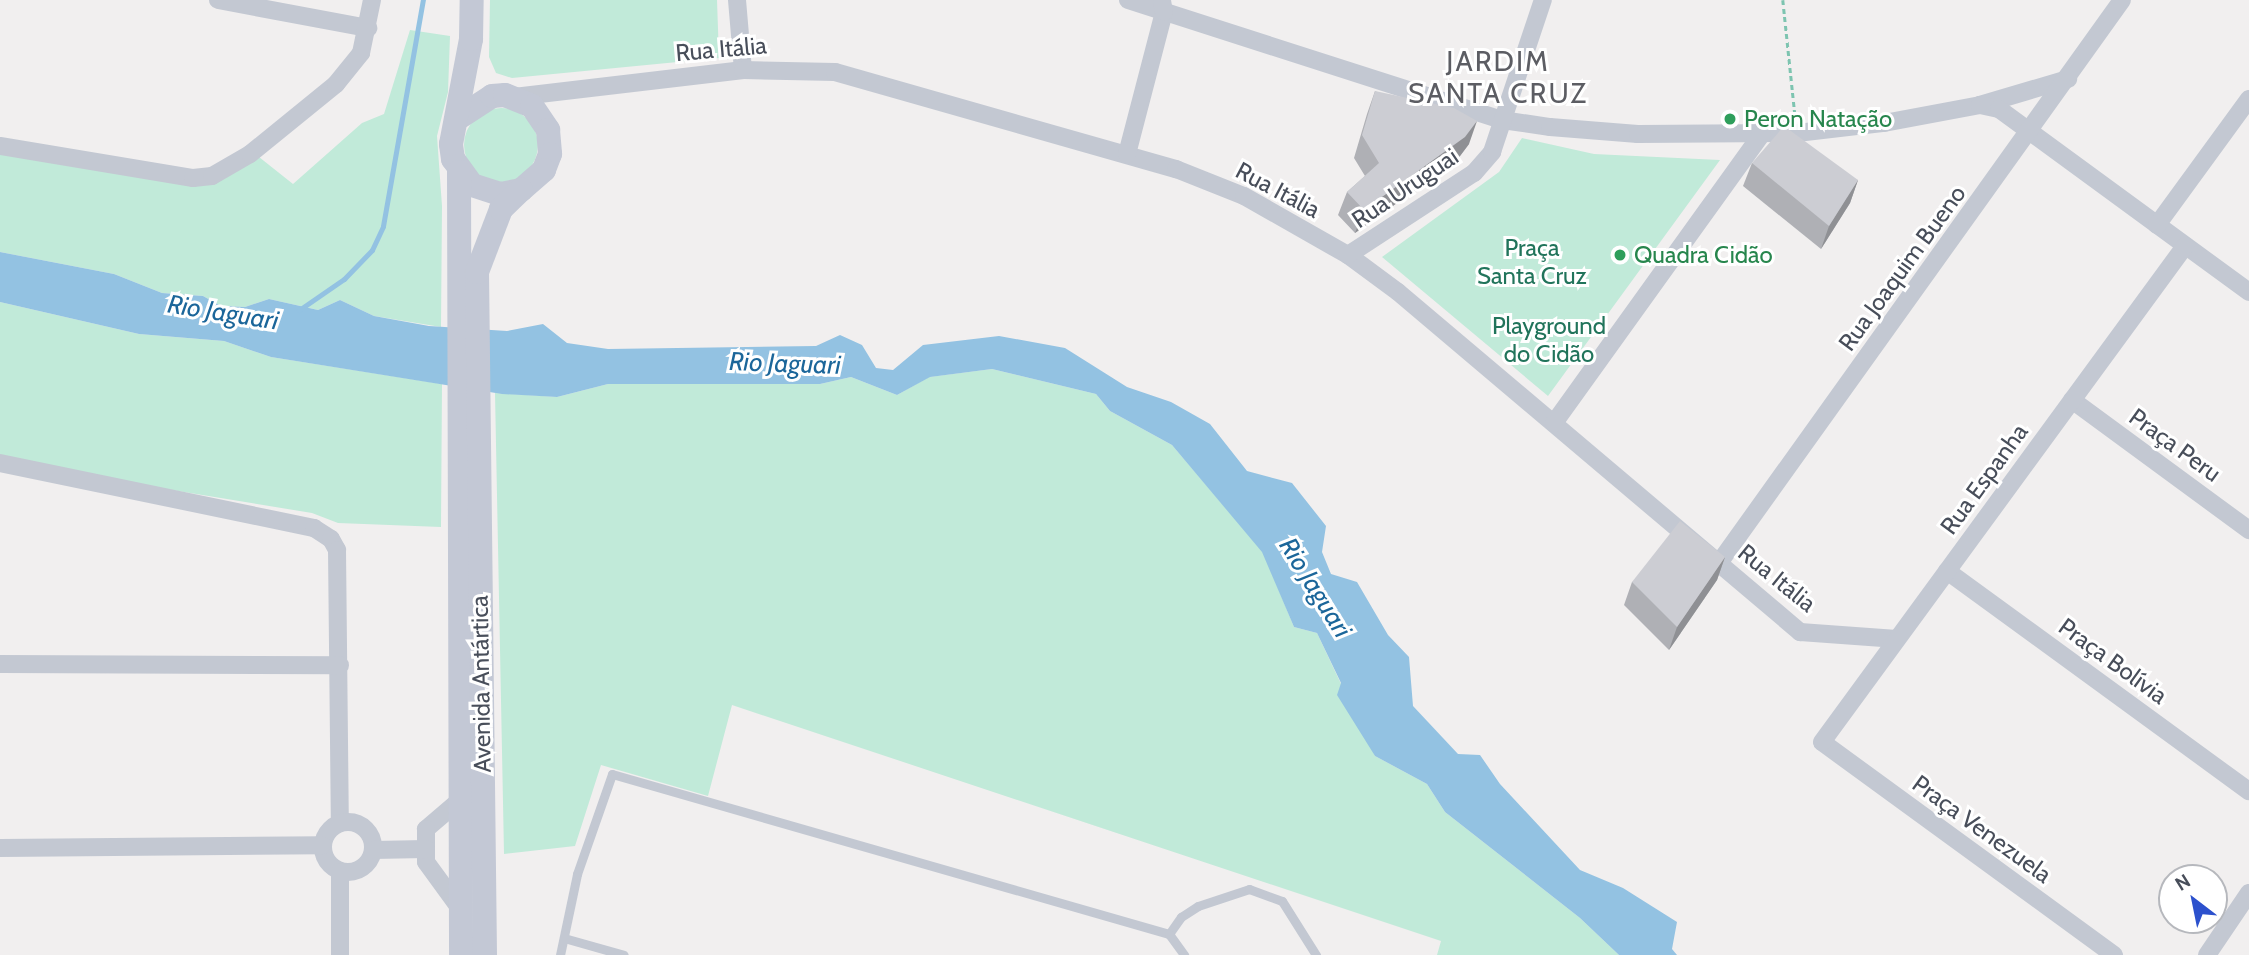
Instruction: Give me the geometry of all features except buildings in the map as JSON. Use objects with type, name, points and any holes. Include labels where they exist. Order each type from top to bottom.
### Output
[{"type":"street","points":[[218,0],[368,28]]},
{"type":"street","points":[[0,146],[193,178],[212,176],[250,155],[336,84],[361,53],[372,0]]},
{"type":"street","points":[[468,415],[467,304],[459,172],[451,144],[460,117],[471,39],[472,0]]},
{"type":"street","points":[[737,0],[743,70]]},
{"type":"street","points":[[1128,0],[1163,6],[1502,120],[1638,134],[1762,134],[1884,123],[1980,105],[2068,79]]},
{"type":"street","name":"Rua Uruguai","points":[[1348,255],[1474,173],[1492,152],[1543,0]]},
{"type":"street","name":"Rua Joaquim Bueno","points":[[1719,563],[2122,0]]},
{"type":"street","points":[[1127,154],[1163,6]]},
{"type":"street","points":[[467,304],[483,250],[501,209],[544,170],[550,143],[542,117],[532,106],[508,96],[480,69],[471,39]]},
{"type":"street","name":"Rua Itália","points":[[508,96],[743,70],[835,72],[1127,154],[1244,196],[1348,255],[1554,424],[1800,632],[1898,639]]},
{"type":"street","points":[[460,117],[480,100],[508,96]]},
{"type":"street","points":[[2157,225],[2249,99]]},
{"type":"street","points":[[1980,105],[1999,109],[2249,292]]},
{"type":"street","points":[[1554,424],[1762,134]]},
{"type":"street","points":[[459,172],[484,191],[500,194],[521,190]]},
{"type":"street","name":"Rua Espanha","points":[[1822,742],[2185,246]]},
{"type":"street","name":"Praça Peru","points":[[2072,400],[2249,530]]},
{"type":"street","name":"Avenida Antártica","points":[[461,955],[460,800],[468,415]]},
{"type":"street","name":"Avenida Antártica","points":[[468,415],[485,955]]},
{"type":"street","points":[[0,463],[324,533],[337,550],[340,823]]},
{"type":"street","name":"Praça Bolívia","points":[[1947,571],[2249,791]]},
{"type":"street","points":[[0,664],[340,665]]},
{"type":"street","name":"Praça Venezuela","points":[[1822,742],[2113,955]]},
{"type":"street","points":[[460,800],[426,829],[426,862],[461,910]]},
{"type":"street","points":[[340,823],[357,823],[370,834],[373,850],[367,864],[355,872],[340,872],[326,862],[322,845],[328,832],[340,823]]},
{"type":"street","points":[[0,848],[322,845]]},
{"type":"street","points":[[373,850],[426,849]]},
{"type":"street","points":[[340,872],[340,955]]},
{"type":"street","points":[[2207,955],[2249,893]]},
{"type":"lane","points":[[560,955],[576,874],[612,774],[1169,934],[1184,955]]},
{"type":"lane","points":[[1169,934],[1181,917],[1198,906],[1249,889],[1282,901],[1316,955]]},
{"type":"lane","points":[[564,937],[624,955]]},
{"type":"path","points":[[1783,0],[1797,132]]},
{"type":"green space","points":[[490,0],[717,0],[719,58],[512,78],[496,73],[489,57]]},
{"type":"green space","points":[[410,30],[450,36],[448,92],[437,136],[442,206],[441,327],[374,316],[340,300],[318,310],[269,299],[245,307],[221,306],[203,296],[162,293],[114,274],[0,252],[0,152],[187,185],[259,157],[293,184],[362,123],[384,114]]},
{"type":"green space","points":[[494,108],[508,108],[522,114],[532,124],[538,145],[536,159],[522,176],[508,182],[494,182],[480,176],[470,166],[464,152],[464,138],[470,124],[480,114]]},
{"type":"green space","name":"Praça Santa Cruz","points":[[1522,138],[1594,154],[1720,160],[1548,396],[1382,257],[1499,172]]},
{"type":"green space","points":[[0,302],[139,334],[224,341],[271,357],[442,384],[441,527],[338,523],[312,513],[0,462]]},
{"type":"green space","points":[[992,369],[1096,394],[1110,411],[1172,445],[1263,552],[1294,627],[1317,633],[1375,756],[1427,784],[1445,812],[1580,918],[1619,955],[1437,955],[1441,941],[732,705],[708,796],[601,765],[575,846],[504,854],[495,393],[557,397],[608,384],[820,384],[851,377],[897,395],[929,377]]},
{"type":"water","name":"Rio Jaguari","points":[[0,252],[114,274],[162,293],[203,296],[221,306],[245,307],[269,299],[318,310],[340,300],[374,316],[429,326],[507,331],[543,324],[567,343],[608,349],[816,346],[840,335],[862,345],[876,368],[893,370],[923,345],[999,336],[1065,348],[1127,387],[1171,402],[1210,424],[1247,471],[1292,483],[1326,526],[1322,552],[1331,574],[1357,582],[1388,635],[1409,657],[1413,706],[1458,754],[1480,755],[1500,784],[1580,870],[1623,888],[1677,922],[1672,949],[1677,955],[1619,955],[1580,918],[1445,812],[1427,784],[1375,756],[1337,695],[1341,683],[1317,633],[1294,627],[1262,552],[1172,445],[1110,411],[1096,394],[992,369],[930,377],[897,395],[851,377],[820,384],[608,384],[557,397],[502,394],[271,357],[224,341],[139,334],[0,302]]},
{"type":"waterway","points":[[299,310],[344,279],[372,250],[383,226],[423,0]]},
{"type":"place","name":"Peron Natação","points":[[1730,119]]},
{"type":"place","name":"Quadra Cidão","points":[[1620,255]]},
{"type":"district","name":"JARDIM SANTA CRUZ","points":[[1498,77]]},
{"type":"park label","name":"Playground do Cidão","points":[[1549,340]]}]
